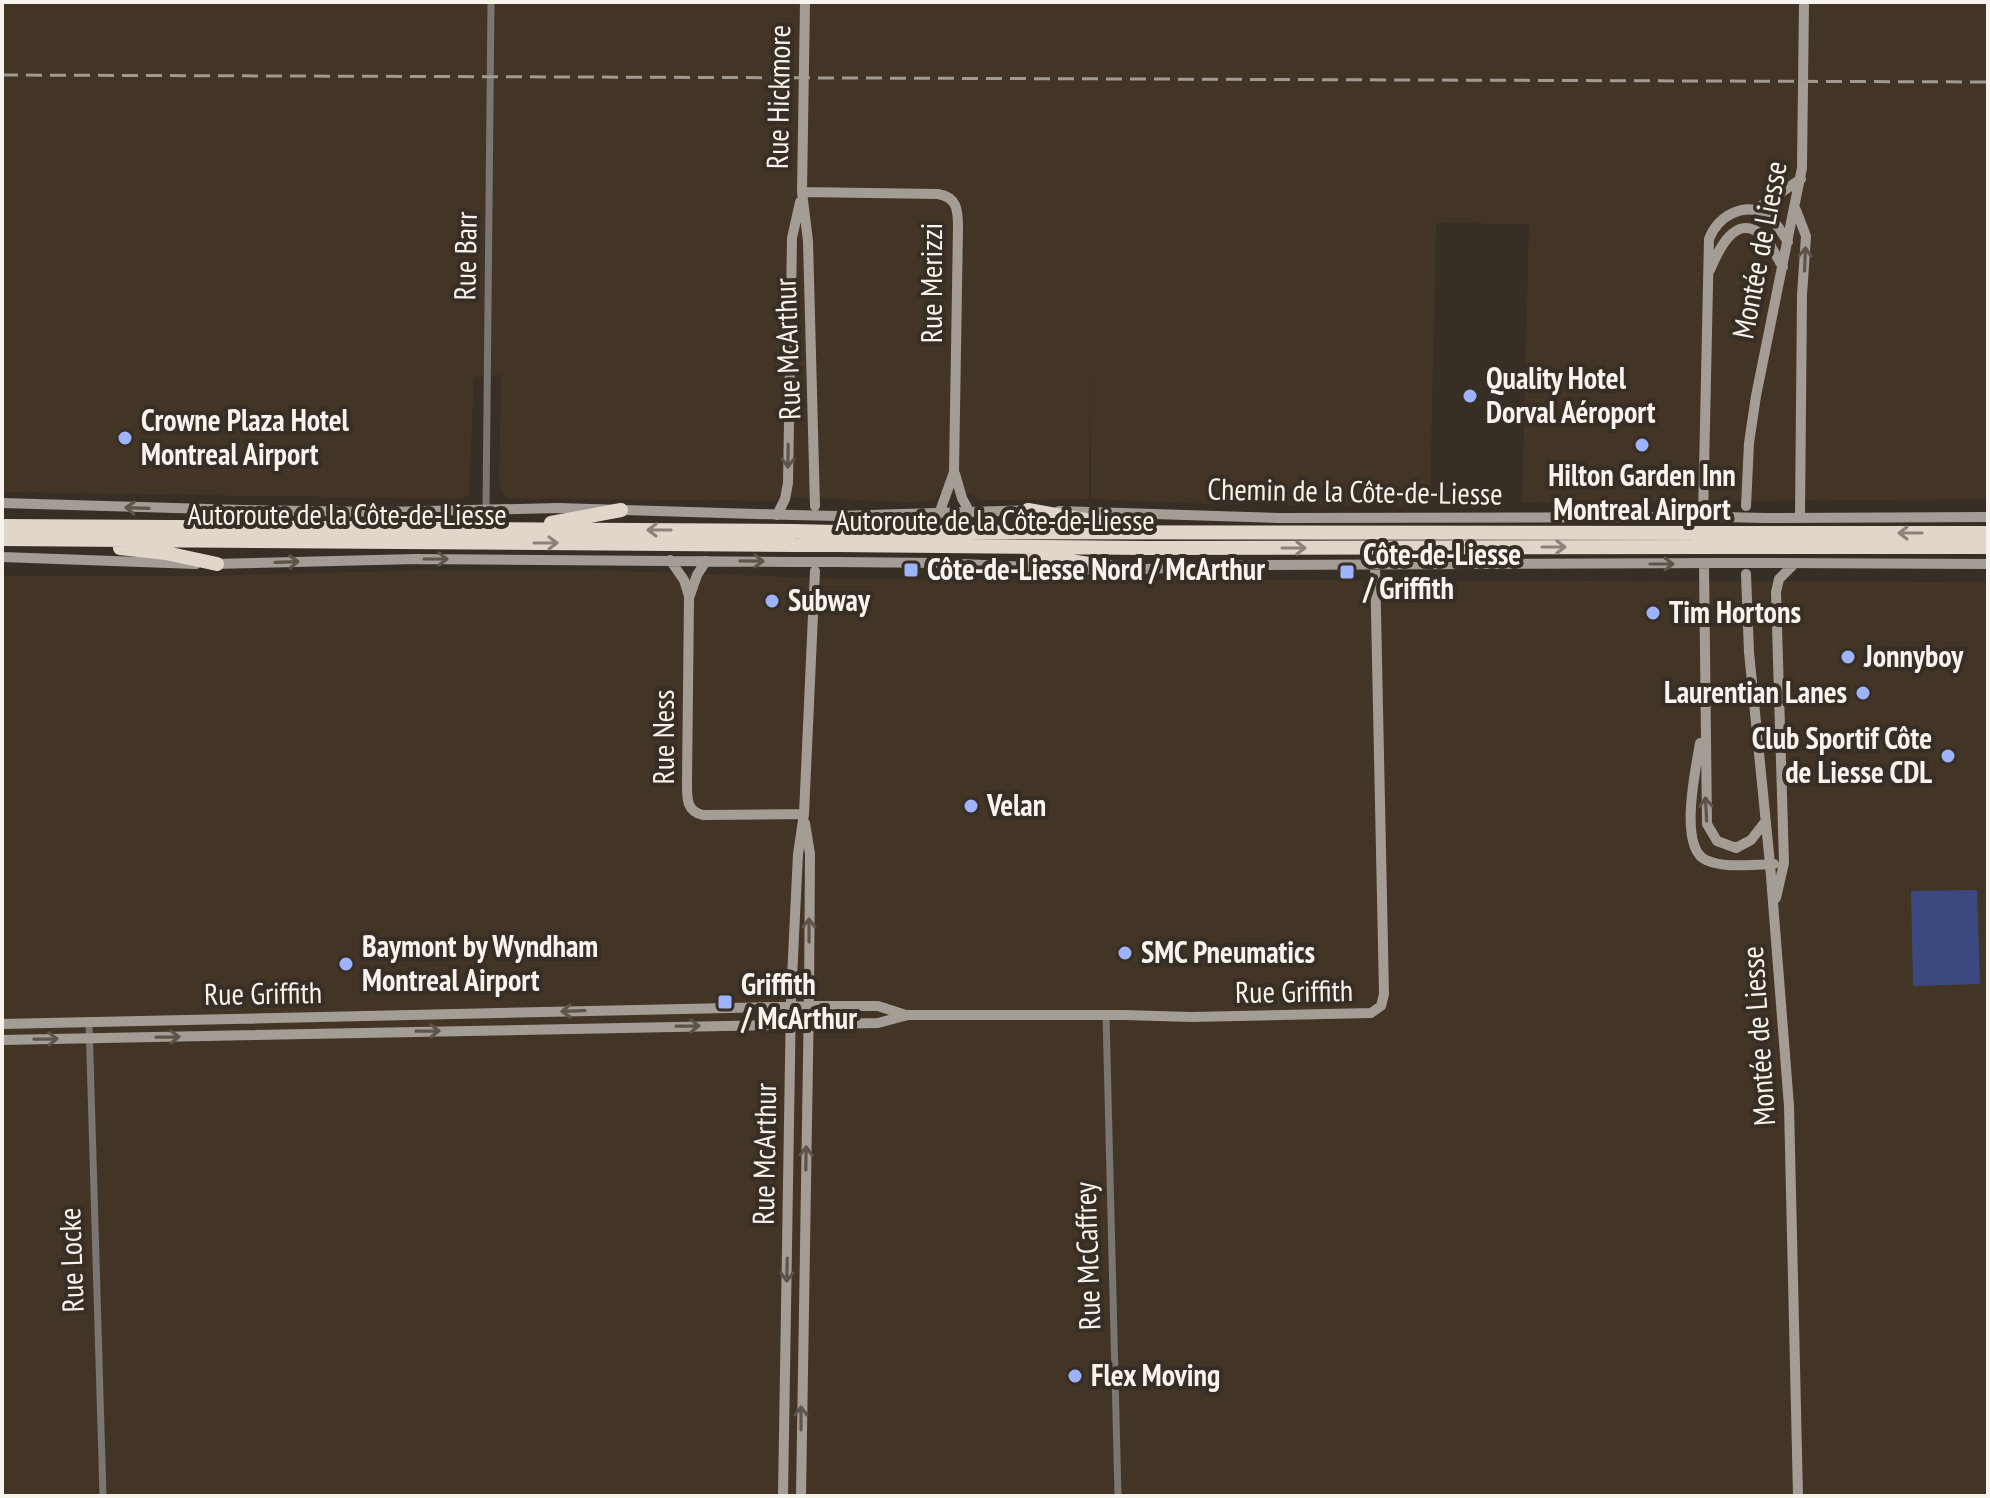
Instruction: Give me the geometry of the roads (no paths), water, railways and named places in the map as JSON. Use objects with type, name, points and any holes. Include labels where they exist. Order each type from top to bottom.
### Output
[{"type":"highway","points":[[520,529],[621,510]]},
{"type":"highway","points":[[1028,510],[1081,521],[1191,534]]},
{"type":"highway","points":[[2,519],[60,526]]},
{"type":"highway","name":"Autoroute de la Côte-de-Liesse","points":[[2,526],[520,529],[836,539],[1191,534],[1721,540]]},
{"type":"highway","name":"Autoroute de la Côte-de-Liesse","points":[[1766,540],[1988,533]]},
{"type":"highway","name":"Autoroute de la Côte-de-Liesse","points":[[2,539],[793,538]]},
{"type":"highway","points":[[48,539],[166,553],[217,564]]},
{"type":"highway","name":"Autoroute de la Côte-de-Liesse","points":[[836,539],[964,547],[1721,540],[1988,547]]},
{"type":"highway","points":[[964,547],[1124,569]]},
{"type":"street","name":"Rue Barr","points":[[486,510],[491,2]]},
{"type":"street","name":"Rue Hickmore","points":[[802,192],[805,2]]},
{"type":"street","name":"Montée de Liesse","points":[[1746,506],[1751,428],[1801,179],[1804,2]]},
{"type":"street","points":[[1703,517],[1710,272],[1708,242],[1714,228],[1734,212],[1755,210],[1801,179]]},
{"type":"street","name":"Rue Merizzi","points":[[802,192],[938,194],[948,196],[955,202],[958,227],[954,472],[970,513]]},
{"type":"street","name":"Rue McArthur","points":[[802,192],[808,241],[815,506]]},
{"type":"street","points":[[777,515],[788,483],[792,238],[802,192]]},
{"type":"street","points":[[1795,208],[1806,232],[1802,295],[1800,517]]},
{"type":"street","points":[[1755,210],[1771,219],[1788,242]]},
{"type":"street","points":[[1710,272],[1723,242],[1733,233],[1746,229],[1764,237],[1783,267]]},
{"type":"street","name":"Rue Merizzi","points":[[939,514],[954,472]]},
{"type":"street","name":"Chemin de la Côte-de-Liesse","points":[[2,503],[355,512],[621,510],[837,516],[1028,510],[1280,518],[1988,517]]},
{"type":"street","points":[[2,557],[217,564],[416,559],[940,563],[1055,570],[1375,564],[1988,564]]},
{"type":"street","name":"Rue Ness","points":[[670,560],[681,575],[689,598]]},
{"type":"street","name":"Rue Ness","points":[[706,561],[689,598],[689,806],[703,815],[804,814]]},
{"type":"street","name":"Rue Griffith","points":[[2,1040],[878,1023],[908,1015],[1204,1017],[1364,1015],[1374,1012],[1381,1006],[1384,994],[1375,564]]},
{"type":"street","points":[[1704,564],[1705,811],[1712,834],[1725,846],[1740,847],[1751,840],[1765,822]]},
{"type":"street","points":[[1773,909],[1784,863],[1776,592],[1779,579],[1794,564]]},
{"type":"street","name":"Rue McArthur","points":[[783,1496],[791,1006],[798,854],[804,814],[815,571]]},
{"type":"street","name":"Montée de Liesse","points":[[1746,574],[1750,668],[1770,864],[1790,1137],[1798,1496]]},
{"type":"street","points":[[1704,711],[1693,791],[1693,846],[1702,858],[1714,863],[1784,863]]},
{"type":"street","name":"Rue McArthur","points":[[801,1496],[810,854],[804,814]]},
{"type":"street","name":"Rue Griffith","points":[[2,1024],[791,1006],[878,1006],[908,1015]]},
{"type":"street","name":"Rue McCaffrey","points":[[1106,1015],[1118,1496]]},
{"type":"street","points":[[320,1017],[321,1033]]},
{"type":"street","points":[[249,1019],[249,1035]]},
{"type":"street","name":"Rue Locke","points":[[89,1022],[103,1496]]},
{"type":"railway","points":[[2,75],[1988,82]]},
{"type":"place","name":"Quality Hotel Dorval Aéroport","points":[[1470,396]]},
{"type":"place","name":"Crowne Plaza Hotel Montreal Airport","points":[[125,438]]},
{"type":"place","name":"Hilton Garden Inn Montreal Airport","points":[[1642,445]]},
{"type":"place","name":"Côte-de-Liesse Nord / McArthur","points":[[911,570]]},
{"type":"place","name":"Côte-de-Liesse / Griffith","points":[[1347,572]]},
{"type":"place","name":"Subway","points":[[772,601]]},
{"type":"place","name":"Tim Hortons","points":[[1653,613]]},
{"type":"place","name":"Jonnyboy","points":[[1848,657]]},
{"type":"place","name":"Laurentian Lanes","points":[[1863,693]]},
{"type":"place","name":"Club Sportif Côte de Liesse CDL","points":[[1948,756]]},
{"type":"place","name":"Velan","points":[[971,806]]},
{"type":"place","name":"SMC Pneumatics","points":[[1125,953]]},
{"type":"place","name":"Baymont by Wyndham Montreal Airport","points":[[346,964]]},
{"type":"place","name":"Griffith / McArthur","points":[[725,1002]]},
{"type":"place","name":"Flex Moving","points":[[1075,1376]]}]
